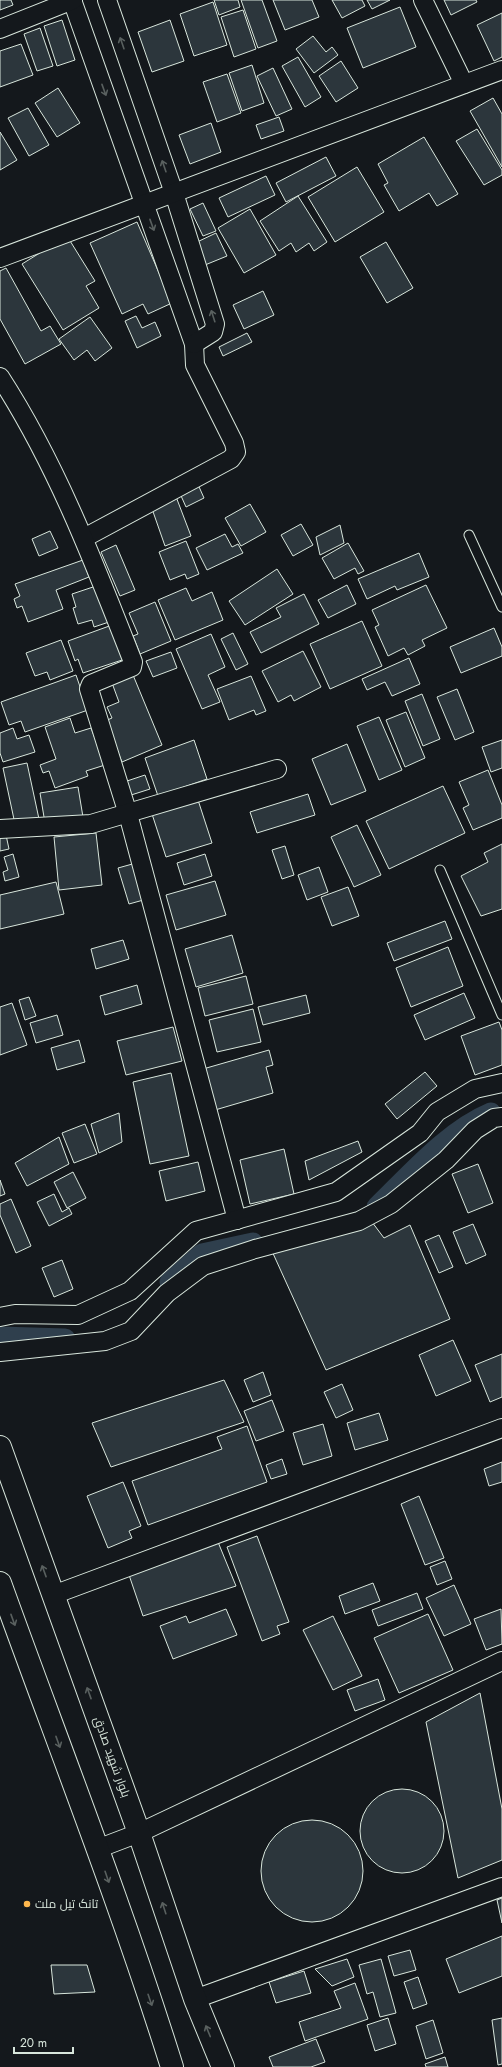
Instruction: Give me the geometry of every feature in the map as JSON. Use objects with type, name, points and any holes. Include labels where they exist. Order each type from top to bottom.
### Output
[{"type":"main road","name":"بلوار شهید صادق","points":[[0,1447],[140,1834],[195,1999],[223,2067]]},
{"type":"main road","points":[[0,1583],[97,1849],[154,2010],[172,2067]]},
{"type":"street","points":[[0,29],[72,0],[194,344],[195,365],[234,443],[236,452],[231,459],[84,538]]},
{"type":"street","points":[[107,0],[174,193],[215,324],[213,332],[194,344]]},
{"type":"street","points":[[423,0],[464,84]]},
{"type":"street","points":[[0,258],[464,84],[500,75]]},
{"type":"street","points":[[0,377],[23,412],[84,538],[133,662],[132,666],[89,686],[128,814],[237,1220]]},
{"type":"street","points":[[0,829],[91,824],[277,769]]},
{"type":"street","points":[[0,1317],[15,1314],[78,1316],[130,1291],[196,1231],[336,1192],[420,1133],[437,1112],[475,1089],[502,1083]]},
{"type":"street","points":[[0,1352],[105,1341],[131,1331],[167,1293],[203,1266],[254,1249],[359,1221],[391,1204],[446,1160],[475,1130],[494,1118],[502,1117]]},
{"type":"street","points":[[53,1595],[502,1428]]},
{"type":"street","points":[[97,1849],[140,1834],[502,1661]]},
{"type":"street","points":[[195,1999],[502,1888]]},
{"type":"lane","points":[[469,536],[502,607]]},
{"type":"lane","points":[[440,870],[502,1015]]},
{"type":"building","points":[[0,0],[11,0],[13,5],[0,10]]},
{"type":"building","points":[[214,0],[238,0],[240,7],[219,15]]},
{"type":"building","points":[[241,0],[262,0],[277,41],[258,48]]},
{"type":"building","points":[[273,0],[312,0],[319,17],[285,30]]},
{"type":"building","points":[[332,0],[362,0],[365,6],[342,18]]},
{"type":"building","points":[[367,0],[390,0],[372,9]]},
{"type":"building","points":[[444,0],[476,0],[477,2],[451,15]]},
{"type":"building","points":[[213,2],[227,45],[194,56],[180,14]]},
{"type":"building","points":[[400,7],[416,47],[363,68],[347,28]]},
{"type":"building","points":[[243,10],[256,49],[234,57],[221,17]]},
{"type":"building","points":[[502,13],[502,57],[494,61],[477,25]]},
{"type":"building","points":[[62,20],[75,60],[57,66],[44,26]]},
{"type":"building","points":[[170,20],[184,61],[152,72],[138,32]]},
{"type":"building","points":[[40,28],[53,66],[37,71],[24,34]]},
{"type":"building","points":[[313,36],[326,52],[332,47],[338,55],[314,73],[296,49]]},
{"type":"building","points":[[21,44],[33,75],[0,87],[0,51]]},
{"type":"building","points":[[298,57],[321,97],[305,107],[282,66]]},
{"type":"building","points":[[341,61],[358,88],[336,102],[319,76]]},
{"type":"building","points":[[252,65],[264,103],[242,111],[229,73]]},
{"type":"building","points":[[273,68],[292,109],[276,116],[257,76]]},
{"type":"building","points":[[227,74],[241,113],[217,122],[203,82]]},
{"type":"building","points":[[58,88],[80,123],[57,137],[35,103]]},
{"type":"building","points":[[493,98],[502,114],[502,167],[470,111]]},
{"type":"building","points":[[28,108],[49,145],[29,156],[8,118]]},
{"type":"building","points":[[279,117],[284,131],[261,139],[256,125]]},
{"type":"building","points":[[211,123],[221,152],[190,164],[179,135]]},
{"type":"building","points":[[477,129],[502,170],[502,175],[484,185],[456,141]]},
{"type":"building","points":[[0,132],[17,160],[0,170]]},
{"type":"building","points":[[424,137],[458,194],[437,206],[429,193],[399,211],[384,185],[388,183],[378,164]]},
{"type":"building","points":[[326,157],[336,176],[286,202],[276,183]]},
{"type":"building","points":[[357,167],[384,212],[335,242],[308,197]]},
{"type":"building","points":[[266,176],[275,195],[228,217],[219,198]]},
{"type":"building","points":[[298,196],[327,242],[314,251],[309,243],[296,252],[291,243],[279,251],[260,221]]},
{"type":"building","points":[[203,203],[216,231],[203,236],[190,209]]},
{"type":"building","points":[[250,209],[276,255],[244,273],[218,228]]},
{"type":"building","points":[[137,222],[172,303],[148,314],[143,304],[122,314],[90,243]]},
{"type":"building","points":[[216,233],[227,256],[205,265],[195,243]]},
{"type":"building","points":[[67,236],[95,281],[86,286],[99,308],[63,330],[22,264]]},
{"type":"building","points":[[386,242],[413,288],[387,303],[360,257]]},
{"type":"building","points":[[6,268],[41,331],[50,326],[61,344],[25,364],[0,319],[0,271]]},
{"type":"building","points":[[263,291],[274,315],[244,329],[233,305]]},
{"type":"building","points":[[136,316],[142,328],[155,322],[161,336],[137,348],[125,321]]},
{"type":"building","points":[[90,317],[112,348],[95,361],[87,350],[74,360],[59,339]]},
{"type":"building","points":[[247,333],[252,342],[223,356],[219,347]]},
{"type":"building","points":[[196,480],[204,498],[186,507],[178,489]]},
{"type":"building","points":[[175,494],[191,536],[165,546],[150,503]]},
{"type":"building","points":[[250,504],[266,532],[241,546],[225,518]]},
{"type":"building","points":[[301,524],[313,545],[293,556],[281,535]]},
{"type":"building","points":[[340,525],[344,543],[320,555],[316,537]]},
{"type":"building","points":[[50,531],[58,548],[39,556],[32,539]]},
{"type":"building","points":[[225,534],[232,547],[238,544],[243,553],[207,570],[196,548]]},
{"type":"building","points":[[186,541],[199,574],[187,579],[185,574],[170,580],[159,552]]},
{"type":"building","points":[[348,543],[364,571],[358,574],[355,568],[334,579],[322,558]]},
{"type":"building","points":[[116,545],[135,590],[120,596],[101,552]]},
{"type":"building","points":[[419,553],[429,577],[397,590],[395,586],[367,599],[358,579]]},
{"type":"building","points":[[83,560],[89,577],[56,590],[63,609],[28,622],[22,606],[17,608],[14,599],[20,596],[15,584]]},
{"type":"building","points":[[277,569],[293,594],[245,625],[229,601]]},
{"type":"building","points":[[99,585],[112,621],[94,627],[92,620],[78,624],[73,608],[76,607],[72,594]]},
{"type":"building","points":[[347,585],[356,604],[328,618],[318,600]]},
{"type":"building","points":[[426,585],[447,628],[422,640],[425,646],[408,655],[404,648],[388,656],[375,627],[379,625],[372,610]]},
{"type":"building","points":[[186,588],[192,601],[212,592],[223,620],[175,640],[158,600]]},
{"type":"building","points":[[304,594],[319,624],[261,653],[250,632],[281,617],[276,608]]},
{"type":"building","points":[[155,602],[171,641],[140,654],[133,636],[138,634],[129,613]]},
{"type":"building","points":[[362,621],[382,666],[330,689],[310,644]]},
{"type":"building","points":[[112,625],[125,659],[83,673],[78,659],[75,661],[68,641]]},
{"type":"building","points":[[494,628],[502,647],[502,656],[461,673],[450,647]]},
{"type":"building","points":[[233,633],[248,664],[236,670],[221,639]]},
{"type":"building","points":[[211,634],[225,667],[208,675],[220,702],[202,709],[176,649]]},
{"type":"building","points":[[61,640],[73,671],[50,680],[47,672],[35,676],[26,653]]},
{"type":"building","points":[[303,651],[321,687],[294,701],[291,695],[278,702],[262,671]]},
{"type":"building","points":[[171,652],[177,668],[153,677],[146,661]]},
{"type":"building","points":[[409,658],[420,684],[392,696],[385,682],[367,690],[362,679]]},
{"type":"building","points":[[76,675],[88,710],[25,732],[21,721],[9,725],[1,702]]},
{"type":"building","points":[[133,675],[162,745],[122,762],[105,721],[112,718],[107,707],[119,702],[112,683]]},
{"type":"building","points":[[251,676],[266,711],[256,715],[254,710],[229,720],[217,689]]},
{"type":"building","points":[[457,689],[474,732],[455,740],[437,697]]},
{"type":"building","points":[[422,694],[440,739],[423,746],[405,701]]},
{"type":"building","points":[[406,712],[425,758],[405,767],[386,720]]},
{"type":"building","points":[[379,717],[402,770],[379,780],[357,726]]},
{"type":"building","points":[[70,718],[75,733],[91,728],[105,765],[86,771],[88,776],[55,788],[49,771],[43,773],[40,765],[56,759],[45,727]]},
{"type":"building","points":[[13,728],[17,739],[29,735],[35,752],[3,762],[0,753],[0,733]]},
{"type":"building","points":[[194,740],[207,779],[158,796],[145,758]]},
{"type":"building","points":[[502,740],[502,768],[491,772],[482,747]]},
{"type":"building","points":[[347,744],[366,791],[331,805],[312,759]]},
{"type":"building","points":[[27,763],[39,819],[15,824],[3,768]]},
{"type":"building","points":[[488,770],[502,805],[502,818],[473,830],[463,808],[469,805],[459,782]]},
{"type":"building","points":[[145,775],[150,789],[128,796],[124,782]]},
{"type":"building","points":[[443,786],[465,833],[389,869],[366,821]]},
{"type":"building","points":[[78,787],[83,817],[45,823],[40,793]]},
{"type":"building","points":[[308,794],[315,815],[257,833],[250,812]]},
{"type":"building","points":[[198,800],[212,843],[166,857],[152,814]]},
{"type":"building","points":[[357,825],[381,875],[354,887],[331,837]]},
{"type":"building","points":[[96,833],[102,885],[59,890],[54,837]]},
{"type":"building","points":[[6,835],[9,849],[0,851],[0,836]]},
{"type":"building","points":[[502,844],[502,909],[481,916],[461,876],[488,862],[484,853]]},
{"type":"building","points":[[285,846],[294,875],[282,879],[272,850]]},
{"type":"building","points":[[13,854],[19,877],[5,881],[3,872],[8,870],[4,857]]},
{"type":"building","points":[[205,854],[212,876],[184,885],[177,863]]},
{"type":"building","points":[[136,863],[147,899],[129,904],[118,868]]},
{"type":"building","points":[[319,867],[328,892],[307,900],[298,875]]},
{"type":"building","points":[[215,881],[226,915],[176,930],[166,895]]},
{"type":"building","points":[[56,882],[64,914],[0,929],[0,895]]},
{"type":"building","points":[[348,887],[359,916],[332,926],[321,897]]},
{"type":"building","points":[[445,921],[452,939],[394,961],[387,943]]},
{"type":"building","points":[[232,935],[243,973],[196,987],[185,949]]},
{"type":"building","points":[[123,940],[129,959],[96,969],[91,949]]},
{"type":"building","points":[[448,947],[463,986],[411,1007],[396,968]]},
{"type":"building","points":[[246,976],[253,1004],[205,1016],[198,988]]},
{"type":"building","points":[[137,985],[142,1004],[105,1015],[100,996]]},
{"type":"building","points":[[464,993],[475,1018],[425,1040],[414,1015]]},
{"type":"building","points":[[306,995],[310,1013],[263,1025],[258,1007]]},
{"type":"building","points":[[29,997],[36,1016],[25,1020],[19,1000]]},
{"type":"building","points":[[12,1003],[27,1045],[0,1055],[0,1007]]},
{"type":"building","points":[[253,1009],[261,1042],[217,1052],[209,1020]]},
{"type":"building","points":[[57,1015],[63,1035],[36,1043],[30,1023]]},
{"type":"building","points":[[499,1022],[502,1030],[502,1065],[475,1075],[461,1036]]},
{"type":"building","points":[[173,1027],[182,1061],[126,1075],[117,1041]]},
{"type":"building","points":[[79,1040],[85,1062],[57,1070],[51,1048]]},
{"type":"building","points":[[269,1050],[273,1065],[266,1067],[273,1093],[215,1110],[203,1069]]},
{"type":"building","points":[[425,1072],[437,1086],[397,1119],[385,1104]]},
{"type":"building","points":[[171,1073],[189,1156],[150,1164],[133,1082]]},
{"type":"building","points":[[119,1113],[122,1142],[99,1153],[91,1124]]},
{"type":"building","points":[[85,1124],[97,1154],[74,1163],[62,1133]]},
{"type":"building","points":[[59,1137],[69,1164],[27,1186],[15,1163]]},
{"type":"building","points":[[358,1141],[362,1152],[309,1180],[305,1161]]},
{"type":"building","points":[[284,1149],[294,1194],[250,1204],[240,1160]]},
{"type":"building","points":[[198,1162],[205,1191],[166,1201],[159,1171]]},
{"type":"building","points":[[478,1164],[493,1203],[468,1213],[452,1174]]},
{"type":"building","points":[[73,1172],[86,1198],[67,1208],[54,1182]]},
{"type":"building","points":[[0,1180],[5,1194],[0,1196]]},
{"type":"building","points":[[54,1194],[62,1212],[69,1208],[72,1214],[49,1226],[37,1202]]},
{"type":"building","points":[[11,1199],[31,1246],[16,1253],[0,1215],[0,1204]]},
{"type":"building","points":[[372,1222],[384,1238],[410,1225],[450,1319],[326,1370],[271,1249]]},
{"type":"building","points":[[473,1224],[486,1255],[466,1264],[453,1232]]},
{"type":"building","points":[[439,1235],[453,1267],[439,1273],[425,1241]]},
{"type":"building","points":[[62,1260],[73,1289],[54,1297],[42,1268]]},
{"type":"building","points":[[453,1340],[471,1381],[436,1396],[419,1355]]},
{"type":"building","points":[[502,1354],[502,1397],[490,1402],[475,1365]]},
{"type":"building","points":[[263,1372],[271,1395],[253,1402],[244,1380]]},
{"type":"building","points":[[224,1380],[244,1422],[111,1467],[92,1423]]},
{"type":"building","points":[[342,1384],[353,1410],[336,1418],[324,1392]]},
{"type":"building","points":[[272,1400],[284,1431],[256,1441],[244,1411]]},
{"type":"building","points":[[379,1413],[388,1440],[355,1450],[347,1423]]},
{"type":"building","points":[[323,1424],[332,1456],[303,1465],[293,1433]]},
{"type":"building","points":[[247,1426],[267,1482],[148,1525],[132,1481],[222,1449],[217,1437]]},
{"type":"building","points":[[282,1459],[287,1474],[271,1479],[266,1465]]},
{"type":"building","points":[[502,1462],[502,1482],[489,1486],[484,1469]]},
{"type":"building","points":[[123,1482],[141,1526],[129,1531],[132,1538],[108,1548],[87,1496]]},
{"type":"building","points":[[419,1496],[444,1558],[425,1565],[401,1504]]},
{"type":"building","points":[[257,1536],[289,1622],[277,1626],[280,1634],[262,1641],[227,1547]]},
{"type":"building","points":[[218,1542],[236,1586],[143,1616],[128,1572]]},
{"type":"building","points":[[445,1561],[452,1579],[437,1585],[430,1567]]},
{"type":"building","points":[[373,1583],[380,1601],[345,1614],[339,1596]]},
{"type":"building","points":[[454,1585],[471,1624],[444,1636],[426,1598]]},
{"type":"building","points":[[417,1593],[423,1609],[378,1626],[372,1610]]},
{"type":"building","points":[[226,1609],[237,1635],[173,1659],[160,1626],[186,1616],[189,1623]]},
{"type":"building","points":[[501,1609],[502,1644],[486,1650],[474,1619]]},
{"type":"building","points":[[428,1614],[453,1670],[399,1693],[374,1638]]},
{"type":"building","points":[[333,1616],[362,1676],[333,1690],[303,1630]]},
{"type":"building","points":[[378,1679],[385,1700],[355,1711],[347,1690]]},
{"type":"building","points":[[480,1693],[502,1809],[502,1860],[458,1878],[426,1722]]},
{"type":"building","points":[[402,1789],[418,1792],[432,1801],[441,1815],[444,1831],[441,1847],[432,1861],[418,1870],[402,1873],[386,1870],[372,1861],[363,1847],[360,1831],[363,1815],[372,1801],[386,1792]]},
{"type":"building","points":[[312,1820],[332,1824],[340,1828],[348,1835],[355,1843],[359,1851],[363,1871],[359,1891],[355,1899],[348,1907],[340,1914],[332,1918],[312,1922],[292,1918],[284,1914],[276,1907],[269,1899],[265,1891],[261,1871],[265,1851],[269,1843],[276,1835],[284,1828],[292,1824]]},
{"type":"building","points":[[502,1898],[502,1923],[497,1900]]},
{"type":"building","points":[[502,1936],[502,1976],[459,1993],[446,1959]]},
{"type":"building","points":[[410,1950],[416,1970],[394,1976],[388,1956]]},
{"type":"building","points":[[347,1959],[354,1977],[332,1986],[315,1969]]},
{"type":"building","points":[[381,1959],[396,2013],[380,2017],[373,1992],[367,1994],[359,1965]]},
{"type":"building","points":[[51,1965],[87,1965],[95,1992],[54,1994]]},
{"type":"building","points":[[304,1971],[311,1993],[276,2003],[269,1982]]},
{"type":"building","points":[[418,1977],[427,2004],[413,2009],[404,1982]]},
{"type":"building","points":[[355,1983],[368,2019],[305,2041],[299,2022],[341,2008],[334,1991]]},
{"type":"building","points":[[388,2018],[396,2044],[375,2051],[367,2025]]},
{"type":"building","points":[[502,2018],[502,2064],[498,2065],[492,2020]]},
{"type":"building","points":[[433,2020],[443,2053],[426,2059],[416,2026]]},
{"type":"building","points":[[316,2039],[325,2062],[311,2067],[273,2067],[269,2057]]},
{"type":"building","points":[[445,2057],[448,2067],[426,2067],[425,2064]]},
{"type":"waterway","points":[[377,1207],[416,1168],[445,1142],[475,1121],[491,1113]]},
{"type":"waterway","points":[[170,1282],[202,1254],[253,1243]]},
{"type":"waterway","points":[[0,1337],[65,1339]]},
{"type":"place","name":"تانک تیل ملت","points":[[27,1904]]}]
